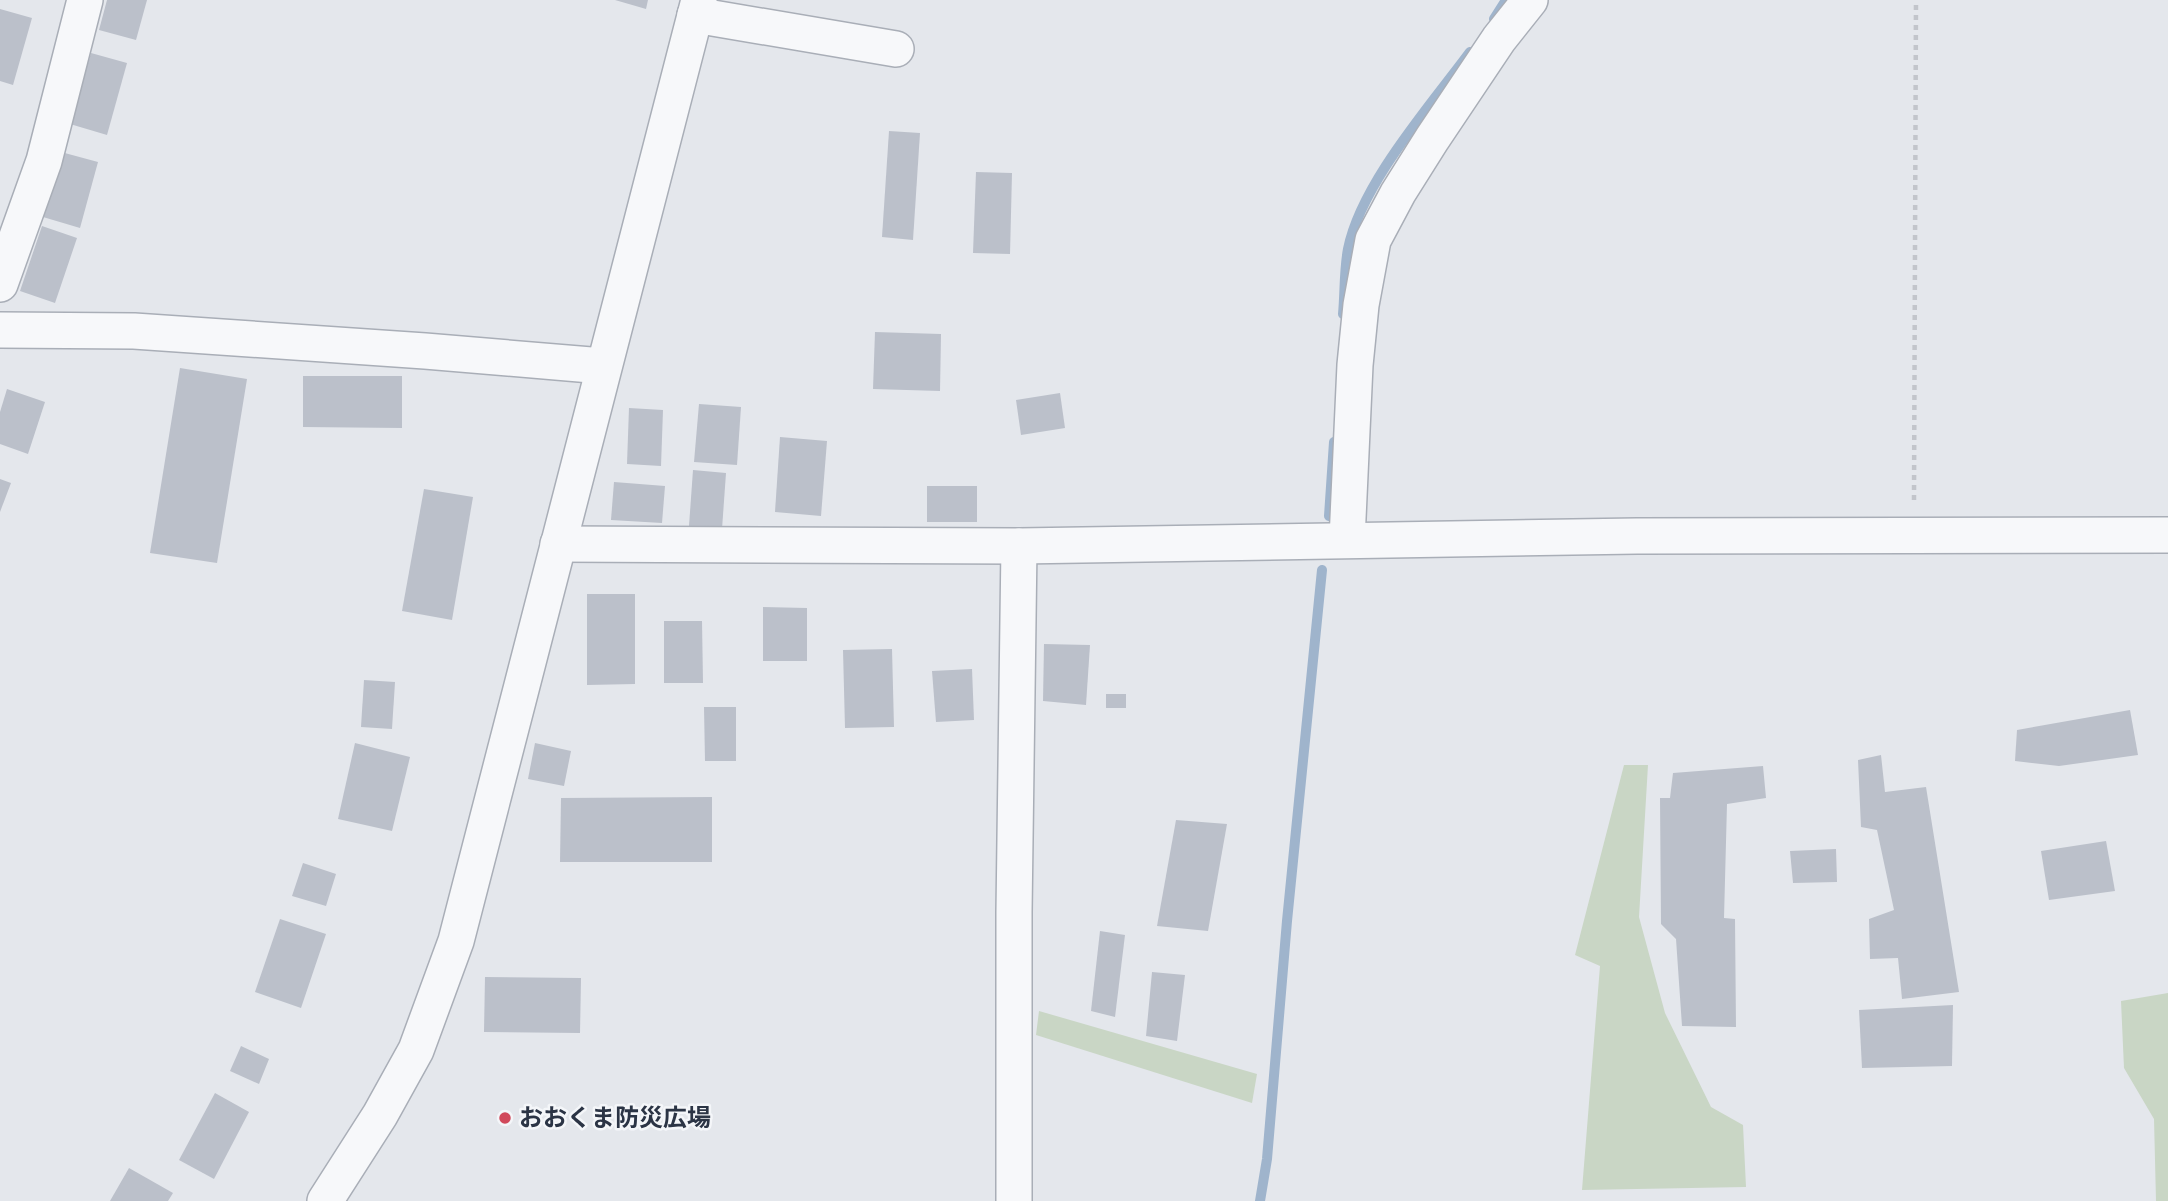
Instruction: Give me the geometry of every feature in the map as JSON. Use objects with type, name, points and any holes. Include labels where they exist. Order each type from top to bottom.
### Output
[{"type":"street","points":[[0,284],[44,161],[85,0]]},
{"type":"street","points":[[1347,540],[1355,365],[1361,305],[1373,240],[1398,193],[1432,139],[1499,39],[1530,0]]},
{"type":"street","points":[[325,1201],[401,1078],[416,1049],[442,983],[470,890],[697,7],[896,49]]},
{"type":"street","points":[[1,332],[134,331],[603,366]]},
{"type":"street","points":[[558,544],[1019,546],[1347,540],[2168,535]]},
{"type":"street","points":[[1014,1201],[1019,546]]},
{"type":"path","points":[[1913,536],[1916,0]]},
{"type":"green space","points":[[1624,765],[1648,765],[1639,917],[1665,1013],[1711,1107],[1743,1125],[1746,1187],[1582,1190],[1600,966],[1575,955]]},
{"type":"green space","points":[[2168,993],[2168,1201],[2156,1201],[2154,1119],[2124,1068],[2121,1001]]},
{"type":"green space","points":[[1039,1011],[1257,1074],[1252,1103],[1036,1035]]},
{"type":"building","points":[[107,0],[147,0],[136,40],[99,30]]},
{"type":"building","points":[[615,0],[648,0],[646,9]]},
{"type":"building","points":[[0,9],[32,18],[13,85],[0,81]]},
{"type":"building","points":[[91,53],[127,63],[107,135],[70,124]]},
{"type":"building","points":[[889,131],[920,133],[913,240],[882,237]]},
{"type":"building","points":[[61,152],[98,162],[80,228],[43,217]]},
{"type":"building","points":[[976,172],[1012,173],[1010,254],[973,253]]},
{"type":"building","points":[[42,226],[77,238],[55,303],[20,291]]},
{"type":"building","points":[[875,332],[941,334],[940,391],[873,389]]},
{"type":"building","points":[[180,368],[247,379],[217,563],[150,553]]},
{"type":"building","points":[[303,376],[402,376],[402,428],[303,427]]},
{"type":"building","points":[[7,389],[45,402],[28,454],[0,444],[0,412]]},
{"type":"building","points":[[1060,393],[1065,428],[1021,435],[1016,400]]},
{"type":"building","points":[[699,404],[741,407],[737,465],[694,462]]},
{"type":"building","points":[[629,408],[663,410],[661,466],[627,464]]},
{"type":"building","points":[[780,437],[827,441],[821,516],[775,512]]},
{"type":"building","points":[[693,470],[726,473],[722,529],[689,526]]},
{"type":"building","points":[[0,479],[11,483],[0,512]]},
{"type":"building","points":[[614,482],[665,486],[662,523],[611,520]]},
{"type":"building","points":[[927,486],[977,486],[977,522],[927,522]]},
{"type":"building","points":[[424,489],[473,497],[452,620],[402,611]]},
{"type":"building","points":[[587,594],[635,594],[635,684],[587,685]]},
{"type":"building","points":[[763,607],[807,608],[807,661],[763,661]]},
{"type":"building","points":[[664,621],[702,621],[703,683],[664,683]]},
{"type":"building","points":[[1044,644],[1090,645],[1086,705],[1043,701]]},
{"type":"building","points":[[892,649],[894,727],[845,728],[843,650]]},
{"type":"building","points":[[972,669],[974,720],[936,722],[932,671]]},
{"type":"building","points":[[364,680],[395,682],[392,729],[361,727]]},
{"type":"building","points":[[1106,694],[1126,694],[1126,708],[1106,708]]},
{"type":"building","points":[[704,707],[736,707],[736,761],[705,761]]},
{"type":"building","points":[[2130,710],[2138,755],[2059,766],[2015,761],[2017,730]]},
{"type":"building","points":[[355,743],[410,757],[392,831],[338,819]]},
{"type":"building","points":[[535,743],[571,751],[564,786],[528,779]]},
{"type":"building","points":[[1881,755],[1885,792],[1926,787],[1959,992],[1902,999],[1898,958],[1870,959],[1869,919],[1894,910],[1877,830],[1861,827],[1858,760]]},
{"type":"building","points":[[1763,766],[1766,798],[1727,804],[1724,918],[1735,919],[1736,1027],[1682,1026],[1676,939],[1661,924],[1660,798],[1670,798],[1673,773]]},
{"type":"building","points":[[712,797],[712,862],[560,862],[561,798]]},
{"type":"building","points":[[1176,820],[1227,824],[1208,931],[1157,926]]},
{"type":"building","points":[[2106,841],[2115,891],[2049,900],[2041,851]]},
{"type":"building","points":[[1836,849],[1837,882],[1793,883],[1790,851]]},
{"type":"building","points":[[303,863],[336,874],[326,906],[292,896]]},
{"type":"building","points":[[280,919],[326,934],[301,1008],[255,992]]},
{"type":"building","points":[[1100,931],[1125,935],[1115,1017],[1091,1011]]},
{"type":"building","points":[[1152,972],[1185,975],[1177,1041],[1146,1036]]},
{"type":"building","points":[[485,977],[581,978],[580,1033],[484,1032]]},
{"type":"building","points":[[1953,1005],[1952,1066],[1862,1068],[1859,1010]]},
{"type":"building","points":[[241,1046],[269,1059],[259,1084],[230,1071]]},
{"type":"building","points":[[215,1093],[249,1112],[214,1179],[179,1160]]},
{"type":"building","points":[[129,1168],[173,1193],[168,1201],[110,1201]]},
{"type":"waterway","points":[[1494,19],[1506,0]]},
{"type":"waterway","points":[[1343,314],[1348,249],[1355,224],[1367,198],[1399,146],[1470,52]]},
{"type":"waterway","points":[[1329,516],[1334,442]]},
{"type":"waterway","points":[[1260,1201],[1267,1159],[1287,921],[1322,570]]},
{"type":"place","name":"おおくま防災広場","points":[[505,1118]]}]
